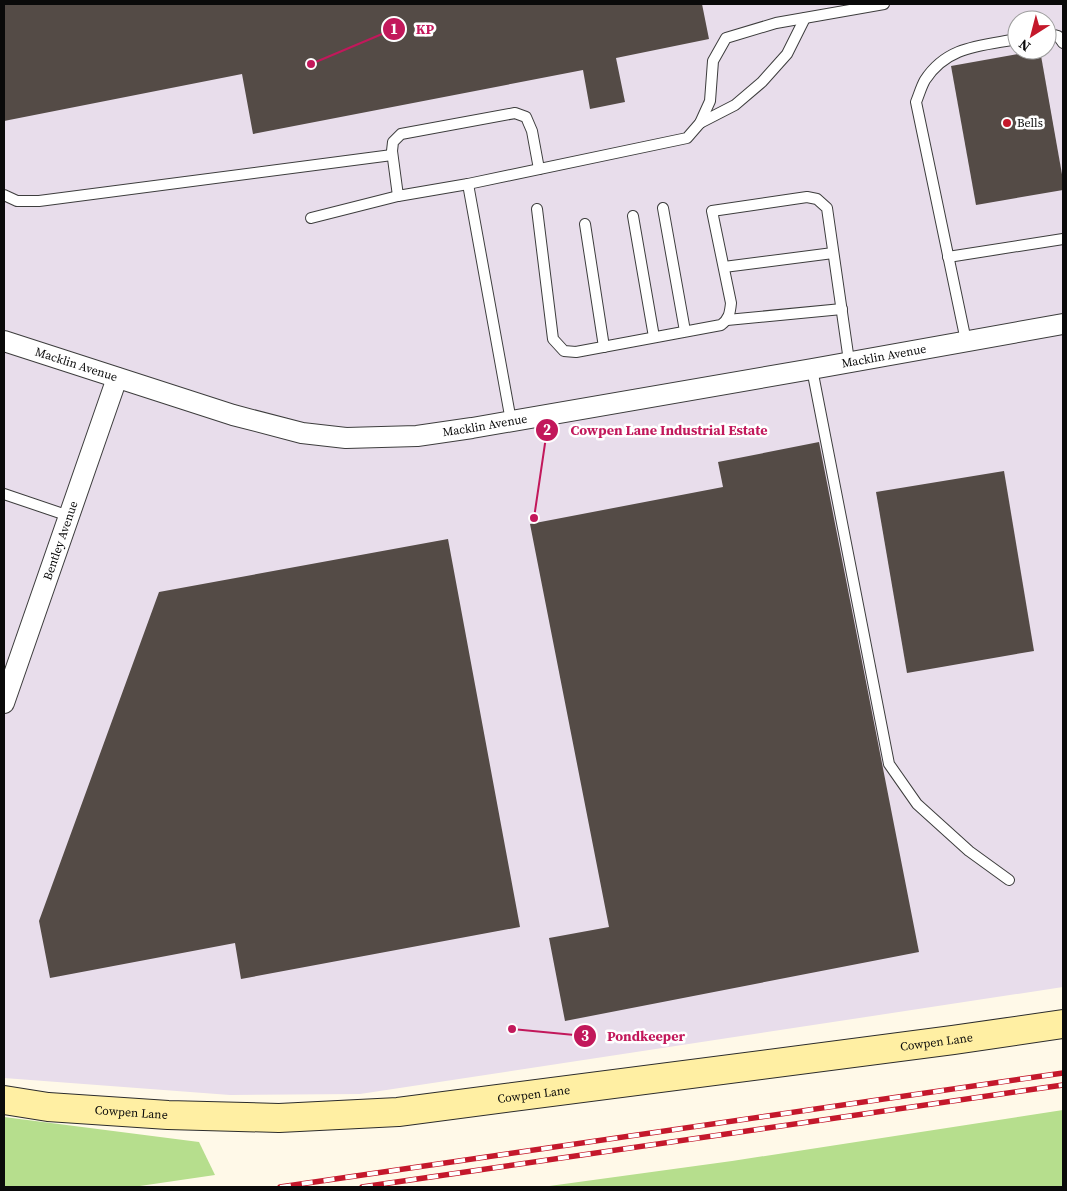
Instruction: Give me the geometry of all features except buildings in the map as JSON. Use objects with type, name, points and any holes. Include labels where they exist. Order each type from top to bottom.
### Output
[{"type":"street","name":"Macklin Avenue","points":[[4,341],[233,415],[302,434],[346,438],[417,436],[512,421],[1063,324]]},
{"type":"street","name":"Bentley Avenue","points":[[4,703],[117,378]]},
{"type":"street","name":"Cowpen Lane","points":[[4,1100],[48,1107],[187,1116],[279,1118],[398,1112],[1063,1024]]},
{"type":"lane","points":[[311,218],[398,196],[468,184],[687,138],[700,123],[710,101],[713,60],[726,38],[776,23],[884,4]]},
{"type":"lane","points":[[700,123],[736,106],[762,82],[787,54],[805,18]]},
{"type":"lane","points":[[966,341],[916,102],[923,82],[938,63],[957,51],[1007,41]]},
{"type":"lane","points":[[398,196],[392,155],[393,142],[401,134],[515,113],[526,117],[532,131],[539,169]]},
{"type":"lane","points":[[4,195],[17,201],[38,201],[392,155]]},
{"type":"lane","points":[[468,184],[512,421]]},
{"type":"lane","points":[[537,209],[553,339],[564,351],[576,352],[721,325],[730,314],[731,303],[712,211],[807,197],[817,199],[827,208],[849,362]]},
{"type":"lane","points":[[663,208],[685,331]]},
{"type":"lane","points":[[633,216],[654,337]]},
{"type":"lane","points":[[585,224],[604,347]]},
{"type":"lane","points":[[948,257],[1063,239]]},
{"type":"lane","points":[[724,267],[834,252]]},
{"type":"lane","points":[[727,320],[842,309]]},
{"type":"lane","points":[[812,369],[889,764],[917,804],[969,851],[1010,880]]},
{"type":"lane","points":[[4,494],[69,516]]},
{"type":"shaded area","points":[[4,4],[1063,4],[1063,987],[360,1094],[230,1095],[4,1078]]},
{"type":"green space","points":[[1063,1110],[1063,1187],[542,1187],[732,1161]]},
{"type":"green space","points":[[4,1117],[199,1142],[215,1175],[133,1187],[4,1187]]},
{"type":"railway","points":[[280,1187],[1063,1073]]},
{"type":"railway","points":[[362,1187],[1063,1085]]},
{"type":"place","name":"KP","points":[[311,64]]},
{"type":"place","name":"Bells","points":[[1007,123]]},
{"type":"place","name":"Cowpen Lane Industrial Estate","points":[[534,518]]},
{"type":"place","name":"Pondkeeper","points":[[512,1029]]}]
